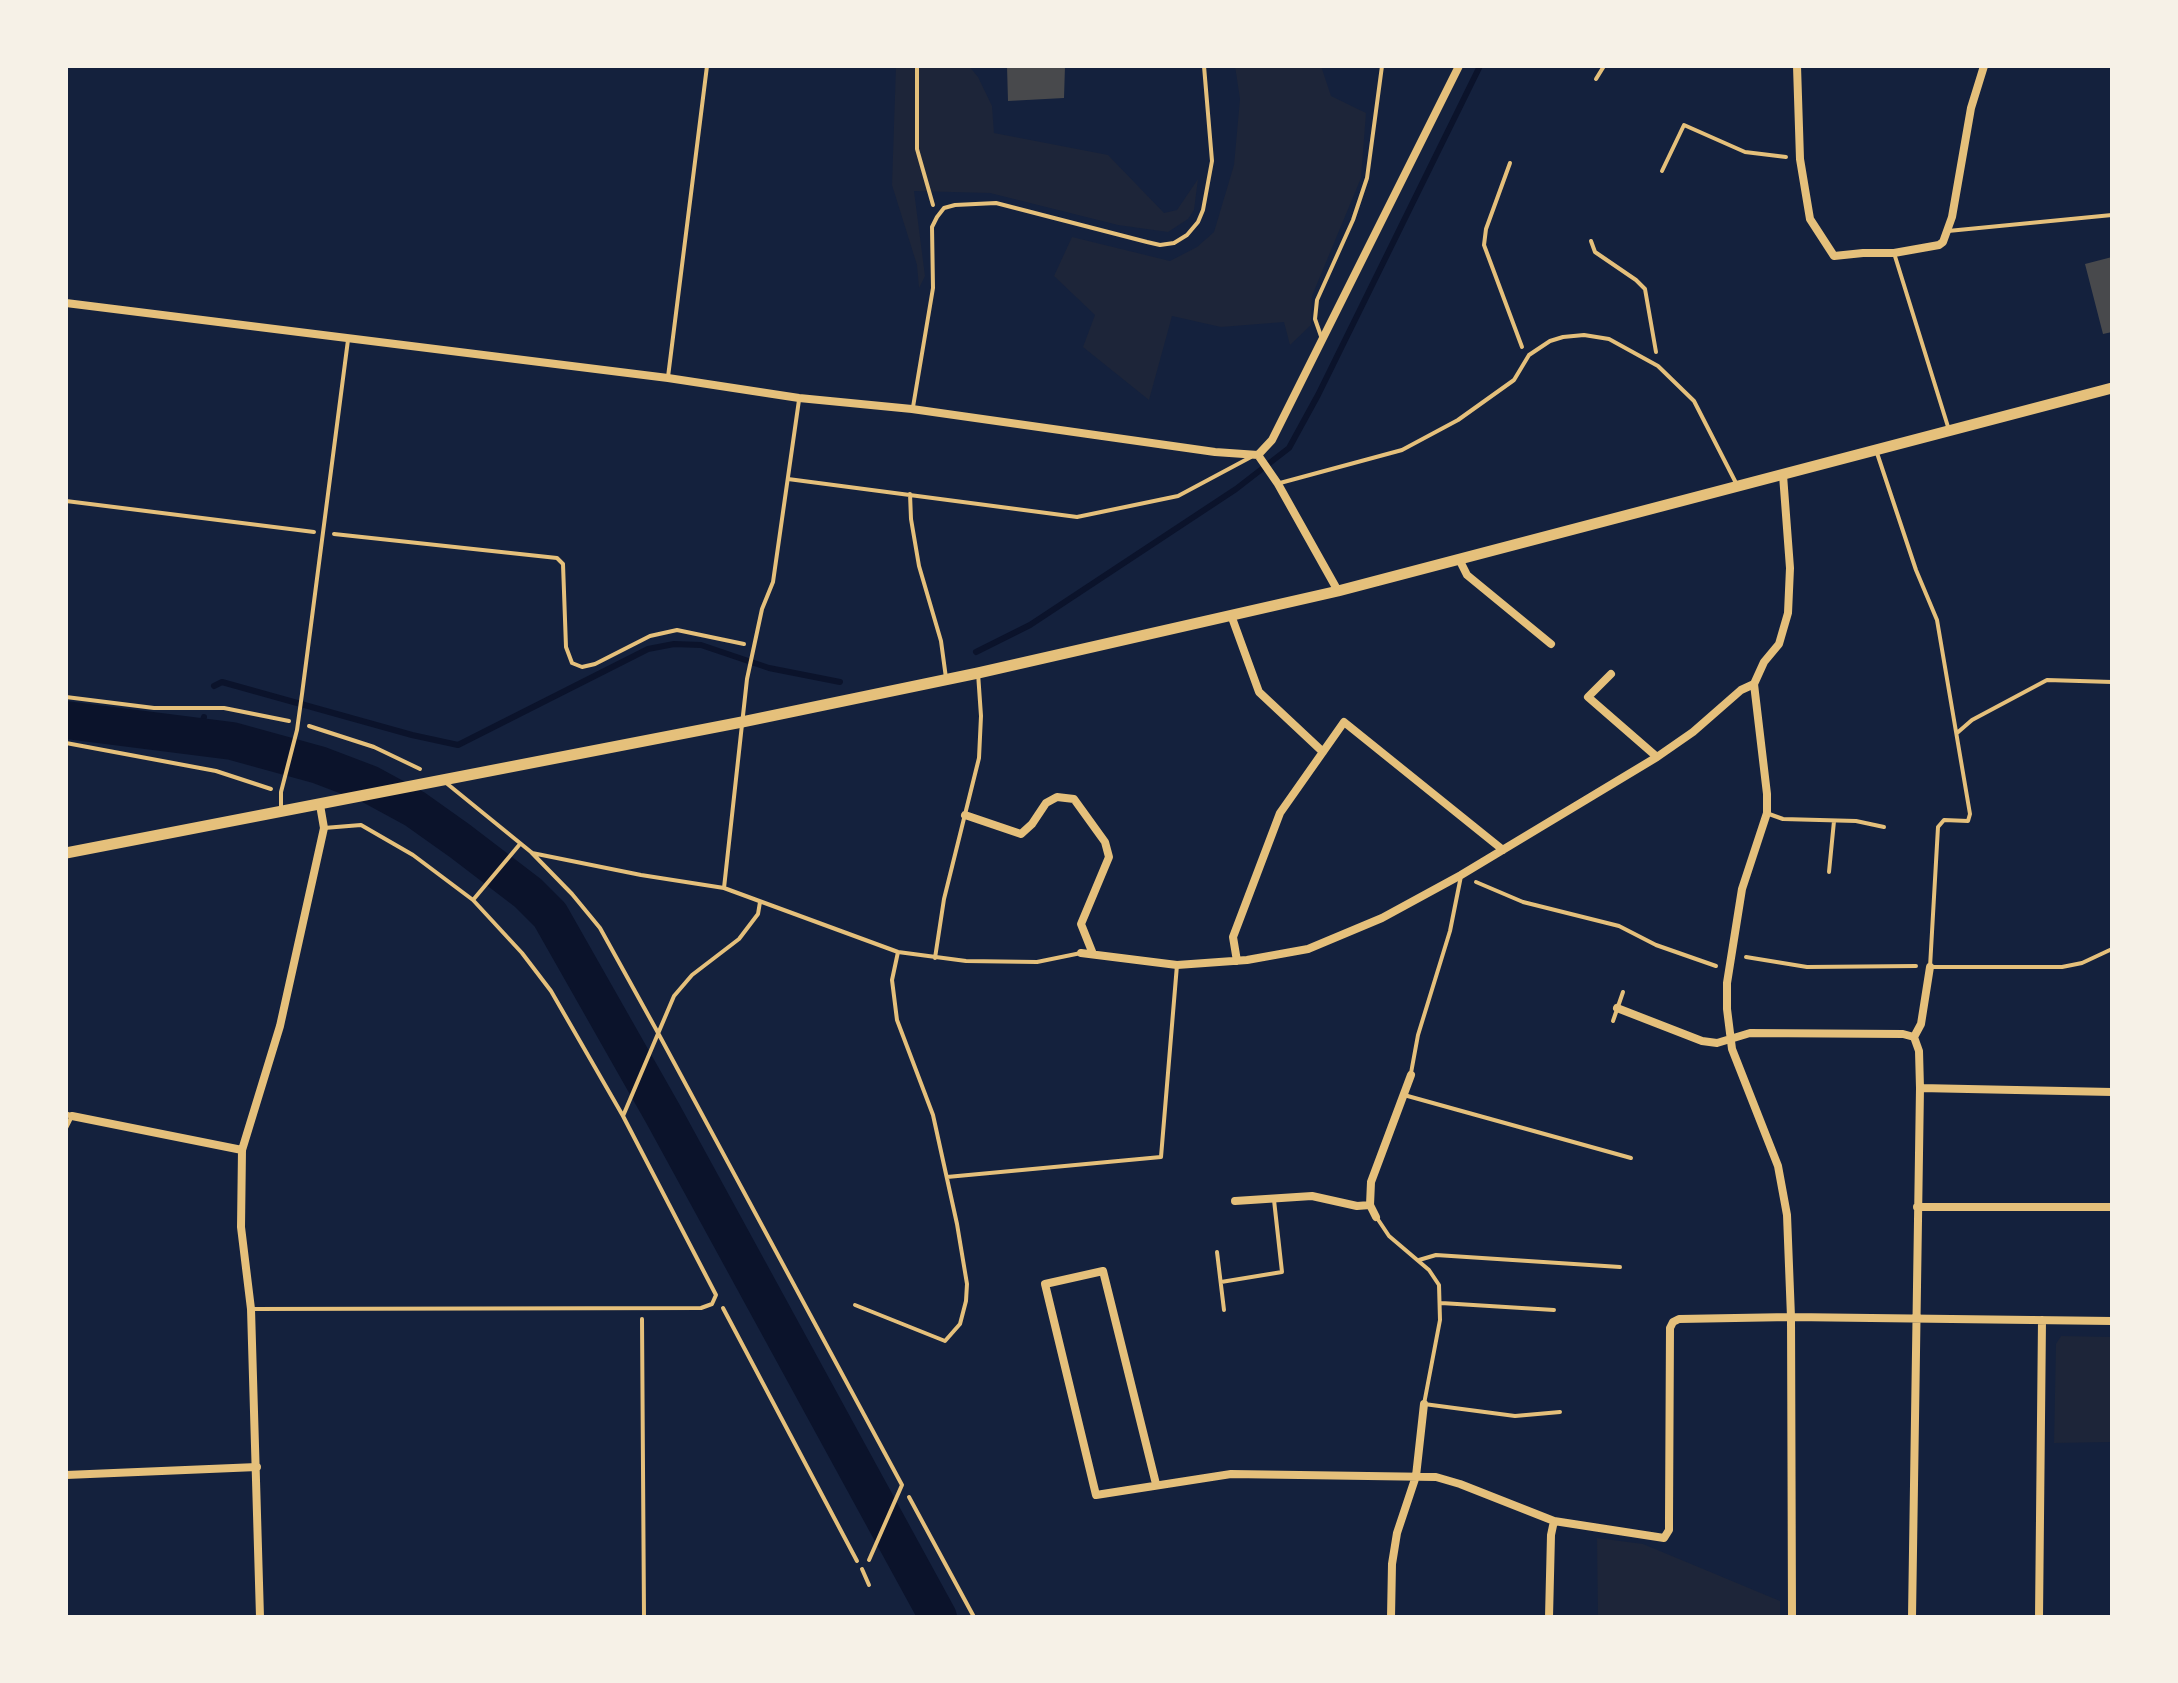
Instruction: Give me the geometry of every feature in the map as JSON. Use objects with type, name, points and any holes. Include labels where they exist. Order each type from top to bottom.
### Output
[{"type":"street","points":[[1256,455],[1272,440],[1459,66]]},
{"type":"street","points":[[1797,66],[1800,159],[1810,219],[1834,256],[1894,253],[1939,245],[1952,217],[1971,108],[1984,66]]},
{"type":"street","points":[[66,303],[1256,455],[1276,480],[1338,591]]},
{"type":"street","points":[[66,853],[978,673],[1338,591],[2112,388]]},
{"type":"street","points":[[1783,475],[1790,568],[1788,613],[1779,644],[1764,662],[1754,684],[1767,813],[1742,889],[1727,983],[1732,1049],[1778,1166],[1787,1215],[1791,1317],[1792,1617]]},
{"type":"street","points":[[1459,559],[1467,575],[1551,644]]},
{"type":"street","points":[[1231,615],[1259,692],[1323,752]]},
{"type":"street","points":[[1611,674],[1588,697],[1657,757]]},
{"type":"street","points":[[1081,953],[1177,965],[1237,961],[1308,949],[1382,918],[1461,875],[1657,757],[1693,732],[1741,690],[1754,684]]},
{"type":"street","points":[[1237,961],[1233,937],[1280,813],[1344,722],[1503,850]]},
{"type":"street","points":[[965,815],[1021,834],[1046,803],[1057,797],[1074,799],[1105,842],[1109,857],[1081,924],[1093,954]]},
{"type":"street","points":[[260,1617],[251,1309],[241,1227],[242,1150],[280,1026],[324,828],[320,805]]},
{"type":"street","points":[[1912,1617],[1920,1088],[1919,1051],[1914,1037],[1921,1024],[1930,967]]},
{"type":"street","points":[[1617,1008],[1702,1041],[1717,1043],[1750,1033],[1903,1034],[1914,1037]]},
{"type":"street","points":[[1376,1217],[1370,1205],[1371,1182],[1411,1075]]},
{"type":"street","points":[[1920,1088],[2112,1092]]},
{"type":"street","points":[[69,1114],[242,1150]]},
{"type":"street","points":[[1235,1201],[1312,1196],[1357,1206],[1370,1205]]},
{"type":"street","points":[[1917,1207],[2112,1207]]},
{"type":"street","points":[[1156,1484],[1103,1271],[1045,1284],[1096,1495],[1231,1474],[1436,1477],[1554,1521],[1664,1538],[1669,1530],[1670,1328],[1679,1319],[1791,1317],[1915,1321],[2112,1321]]},
{"type":"street","points":[[2039,1617],[2042,1320]]},
{"type":"street","points":[[1391,1617],[1392,1564],[1397,1533],[1416,1476],[1424,1404]]},
{"type":"street","points":[[66,1475],[257,1467]]},
{"type":"street","points":[[1549,1617],[1554,1521]]},
{"type":"lane","points":[[668,378],[707,66]]},
{"type":"lane","points":[[912,409],[933,288],[932,227],[944,208],[996,203],[1160,245],[1174,243],[1187,235],[1198,222],[1212,161],[1204,66]]},
{"type":"lane","points":[[1323,341],[1315,319],[1317,300],[1353,220],[1367,178],[1382,66]]},
{"type":"lane","points":[[1596,79],[1604,66]]},
{"type":"lane","points":[[1945,231],[2112,215]]},
{"type":"lane","points":[[1894,253],[1950,431]]},
{"type":"lane","points":[[1276,480],[1402,450],[1458,420],[1514,380],[1529,355],[1550,341],[1584,335],[1609,339],[1658,366],[1694,401],[1737,486]]},
{"type":"lane","points":[[281,810],[283,782],[299,720],[348,340]]},
{"type":"lane","points":[[724,888],[752,646],[773,582],[799,398]]},
{"type":"lane","points":[[1877,451],[1916,570],[1937,620],[1970,814],[1968,821],[1944,820],[1938,827],[1930,967],[2062,967],[2082,963],[2112,949]]},
{"type":"lane","points":[[788,479],[1077,517],[1178,496],[1256,455]]},
{"type":"lane","points":[[910,494],[919,566],[941,641],[946,678]]},
{"type":"lane","points":[[935,958],[944,899],[979,758],[981,716],[978,673]]},
{"type":"lane","points":[[1957,733],[1972,720],[2047,680],[2112,682]]},
{"type":"lane","points":[[438,782],[531,852],[600,928],[902,1485],[869,1560]]},
{"type":"lane","points":[[1767,813],[1783,819],[1856,821],[1884,827]]},
{"type":"lane","points":[[1829,872],[1834,821]]},
{"type":"lane","points":[[251,1309],[701,1308],[712,1304],[716,1295],[623,1116],[551,991],[522,953],[473,900],[413,855],[361,825],[324,828]]},
{"type":"lane","points":[[473,900],[520,844]]},
{"type":"lane","points":[[531,852],[641,875],[724,888],[898,952],[966,961],[1037,962],[1081,953]]},
{"type":"lane","points":[[1411,1075],[1418,1035],[1450,931],[1461,875]]},
{"type":"lane","points":[[623,1116],[657,1031],[683,984],[739,939],[758,914],[760,902]]},
{"type":"lane","points":[[855,1305],[945,1341],[960,1324],[967,1284],[933,1115],[897,1020],[892,980],[898,952]]},
{"type":"lane","points":[[947,1177],[1161,1157],[1177,965]]},
{"type":"lane","points":[[1613,1021],[1623,992]]},
{"type":"lane","points":[[1404,1095],[1631,1158]]},
{"type":"lane","points":[[66,1128],[69,1114]]},
{"type":"lane","points":[[1221,1282],[1282,1272],[1274,1200]]},
{"type":"lane","points":[[1376,1217],[1389,1236],[1419,1260],[1439,1285],[1441,1303],[1424,1404],[1515,1416],[1560,1412]]},
{"type":"lane","points":[[1217,1252],[1224,1310]]},
{"type":"lane","points":[[1419,1260],[1436,1255],[1620,1267]]},
{"type":"lane","points":[[1441,1303],[1554,1310]]},
{"type":"path","points":[[917,66],[917,149],[937,217]]},
{"type":"path","points":[[1662,171],[1684,125],[1745,152],[1800,159]]},
{"type":"path","points":[[1510,163],[1486,229],[1484,245],[1520,344],[1529,355]]},
{"type":"path","points":[[1591,241],[1595,252],[1645,289],[1658,366]]},
{"type":"path","points":[[66,501],[557,558],[563,564],[566,647],[572,663],[582,667],[595,664],[650,636],[677,630],[752,646]]},
{"type":"path","points":[[66,697],[154,708],[224,708],[299,720],[374,747],[438,782]]},
{"type":"path","points":[[66,743],[216,771],[281,792]]},
{"type":"path","points":[[1461,875],[1535,906],[1619,926],[1656,945],[1718,967]]},
{"type":"path","points":[[1743,957],[1807,967],[1930,967]]},
{"type":"path","points":[[716,1295],[869,1585]]},
{"type":"path","points":[[642,1308],[644,1617]]},
{"type":"path","points":[[902,1485],[974,1617]]},
{"type":"shaded area","points":[[896,66],[969,66],[992,106],[994,133],[1108,155],[1164,213],[1177,210],[1198,179],[1194,210],[1188,219],[1168,232],[1118,225],[990,193],[914,191],[925,276],[919,288],[917,265],[892,185]]},
{"type":"shaded area","points":[[1235,66],[1321,66],[1331,96],[1366,113],[1361,178],[1312,296],[1311,325],[1290,345],[1284,322],[1221,327],[1172,316],[1149,400],[1083,347],[1095,315],[1054,276],[1072,237],[1170,261],[1197,247],[1214,232],[1234,165],[1240,99]]},
{"type":"shaded area","points":[[2061,1336],[2112,1337],[2112,1442],[2054,1443],[2056,1344]]},
{"type":"shaded area","points":[[1597,1538],[1643,1544],[1780,1601],[1780,1617],[1598,1617]]},
{"type":"building","points":[[1007,66],[1065,66],[1064,98],[1008,101]]},
{"type":"building","points":[[2112,257],[2112,332],[2103,334],[2085,264]]},
{"type":"waterway","points":[[976,652],[1030,625],[1236,489],[1289,448],[1480,66]]},
{"type":"waterway","points":[[214,686],[222,682],[458,745],[648,649],[674,644],[701,645],[769,668],[840,682]]},
{"type":"waterway","points":[[198,736],[204,717]]},
{"type":"waterway","points":[[66,720],[232,741],[319,765],[369,784],[415,809],[460,841],[528,893],[550,915],[663,1114],[938,1617]]}]
